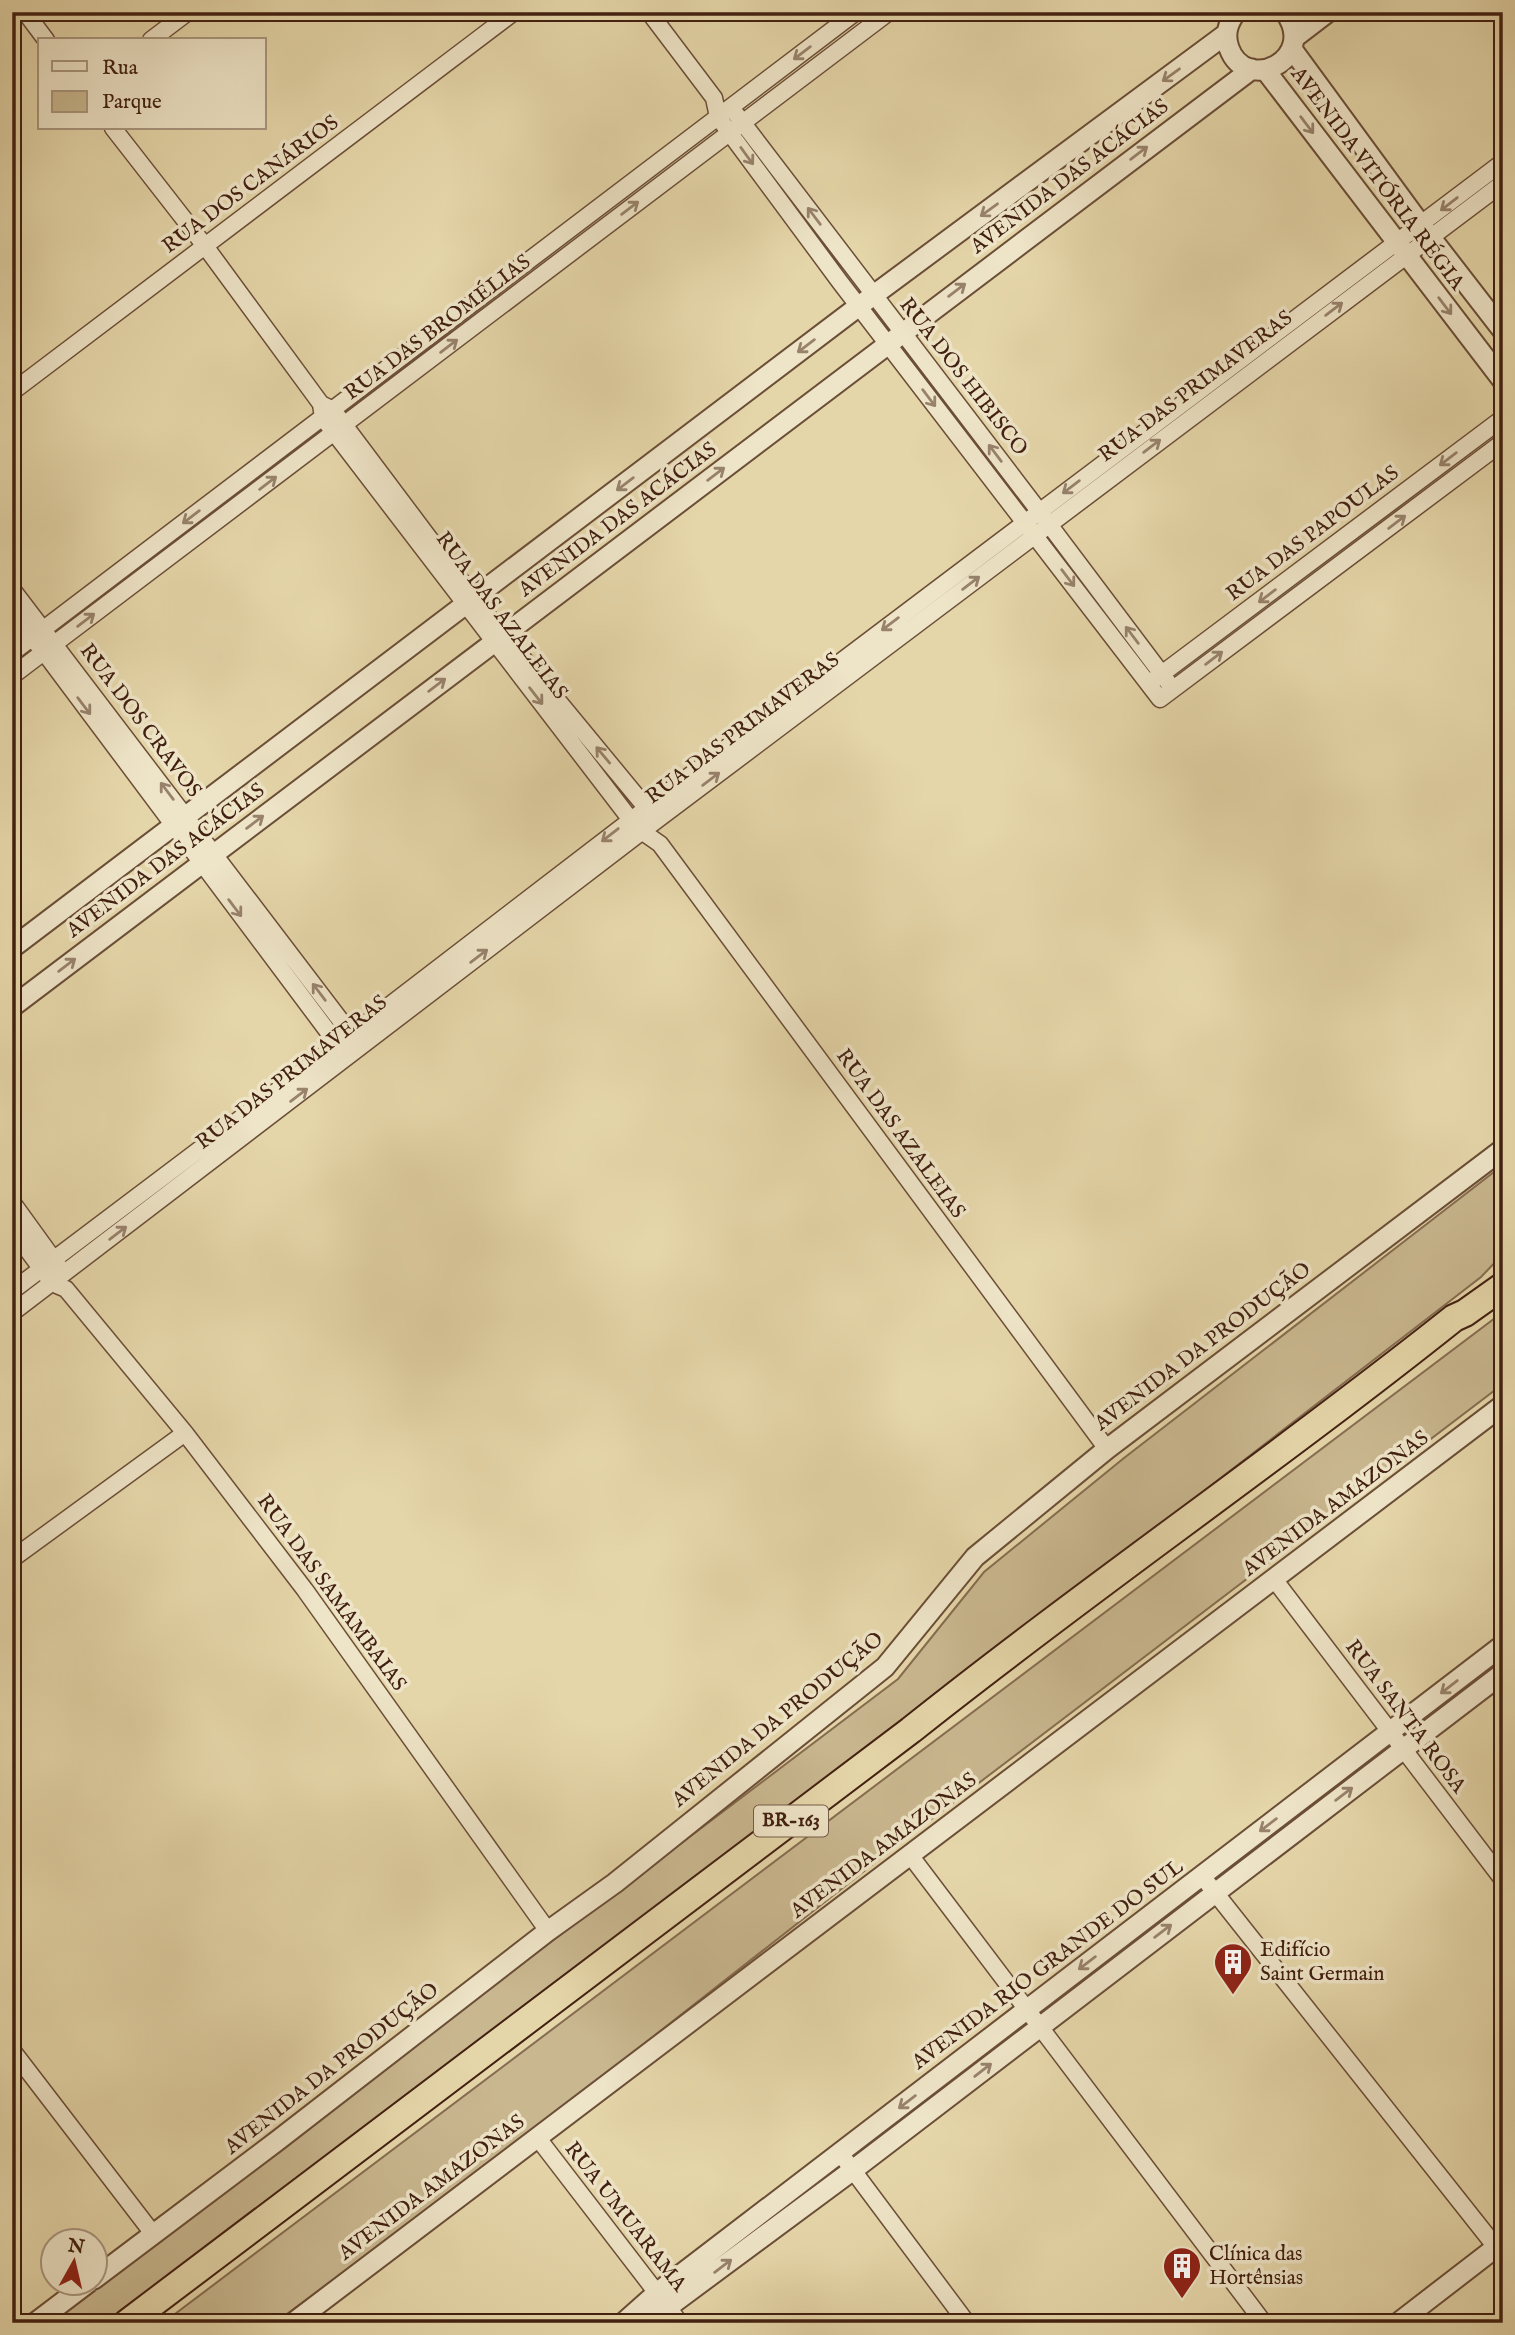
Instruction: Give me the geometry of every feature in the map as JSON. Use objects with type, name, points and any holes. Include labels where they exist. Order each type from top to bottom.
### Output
[{"type":"highway","name":"BR-163","points":[[1454,1318],[1461,1306],[1503,1270]]},
{"type":"highway","name":"BR-163","points":[[127,2323],[911,1730],[997,1662],[1348,1402],[1454,1318],[1503,1286]]},
{"type":"street","points":[[25,12],[45,38]]},
{"type":"street","points":[[154,38],[188,12]]},
{"type":"street","name":"RUA DOS CANÁRIOS","points":[[12,391],[514,12]]},
{"type":"street","name":"RUA DOS HIBISCO","points":[[649,12],[895,337],[1030,528],[1155,679]]},
{"type":"street","name":"RUA DAS BROMÉLIAS","points":[[12,653],[325,411],[856,12]]},
{"type":"street","name":"RUA DAS BROMÉLIAS","points":[[12,676],[888,12]]},
{"type":"street","name":"AVENIDA VITÓRIA RÉGIA","points":[[1285,12],[1293,28],[1293,43],[1426,231],[1503,331]]},
{"type":"street","points":[[1293,43],[1328,12]]},
{"type":"street","name":"AVENIDA VITÓRIA RÉGIA","points":[[1229,20],[1231,54],[1237,61],[1259,70],[1503,381]]},
{"type":"street","name":"AVENIDA DAS ACÁCIAS","points":[[12,948],[867,300],[1229,20]]},
{"type":"street","name":"AVENIDA DAS ACÁCIAS","points":[[12,1007],[895,337],[1259,70],[1278,65],[1293,43]]},
{"type":"street","name":"RUA DAS AZALEIAS","points":[[115,130],[205,246],[636,826],[660,844],[1107,1449]]},
{"type":"street","name":"RUA DAS PRIMAVERAS","points":[[1426,231],[1503,162]]},
{"type":"street","name":"RUA DAS PRIMAVERAS","points":[[12,1291],[349,1046],[1044,517],[1426,231],[1503,183]]},
{"type":"street","name":"RUA DOS HIBISCO","points":[[895,337],[1044,517],[1166,694]]},
{"type":"street","name":"RUA DAS PAPOULAS","points":[[1155,679],[1503,418]]},
{"type":"street","name":"RUA DAS PAPOULAS","points":[[1166,694],[1503,442]]},
{"type":"street","name":"RUA DOS CRAVOS","points":[[12,589],[38,633],[349,1046]]},
{"type":"street","name":"RUA DOS CRAVOS","points":[[12,614],[38,633]]},
{"type":"street","name":"RUA DAS AZALEIAS","points":[[499,639],[652,814],[660,844]]},
{"type":"street","name":"RUA DAS PRIMAVERAS","points":[[12,1313],[61,1282],[349,1046]]},
{"type":"street","name":"AVENIDA DA PRODUÇÃO","points":[[108,2268],[548,1931],[615,1883],[885,1667],[975,1557],[1107,1449],[1503,1149]]},
{"type":"street","points":[[12,1202],[48,1265]]},
{"type":"street","points":[[12,1229],[48,1265]]},
{"type":"street","name":"RUA DAS SAMAMBAIAS","points":[[48,1265],[185,1433],[306,1590],[548,1931]]},
{"type":"street","name":"AVENIDA AMAZONAS","points":[[293,2323],[1503,1405]]},
{"type":"street","points":[[12,1559],[185,1433]]},
{"type":"street","name":"RUA SANTA ROSA","points":[[1274,1579],[1503,1880]]},
{"type":"street","name":"AVENIDA RIO GRANDE DO SUL","points":[[643,2323],[663,2299],[840,2153],[1503,1645]]},
{"type":"street","name":"AVENIDA RIO GRANDE DO SUL","points":[[623,2323],[663,2299],[853,2170],[1503,1673]]},
{"type":"street","points":[[910,1855],[1264,2323]]},
{"type":"street","points":[[1202,1876],[1501,2249],[1398,2323]]},
{"type":"street","points":[[12,2050],[154,2235]]},
{"type":"street","name":"RUA UMUARAMA","points":[[537,2137],[680,2323]]},
{"type":"street","points":[[840,2153],[967,2323]]},
{"type":"street","points":[[35,2323],[71,2296]]},
{"type":"green space","points":[[1503,1165],[1503,1254],[1481,1277],[976,1667],[110,2323],[48,2323],[84,2296],[108,2296],[108,2278],[898,1679],[984,1572],[1124,1458]]},
{"type":"green space","points":[[1503,1312],[1503,1384],[896,1846],[533,2131],[275,2323],[163,2323]]},
{"type":"place","name":"Edifício Saint Germain","points":[[1233,1996]]},
{"type":"place","name":"Clínica das Hortênsias","points":[[1182,2300]]}]
